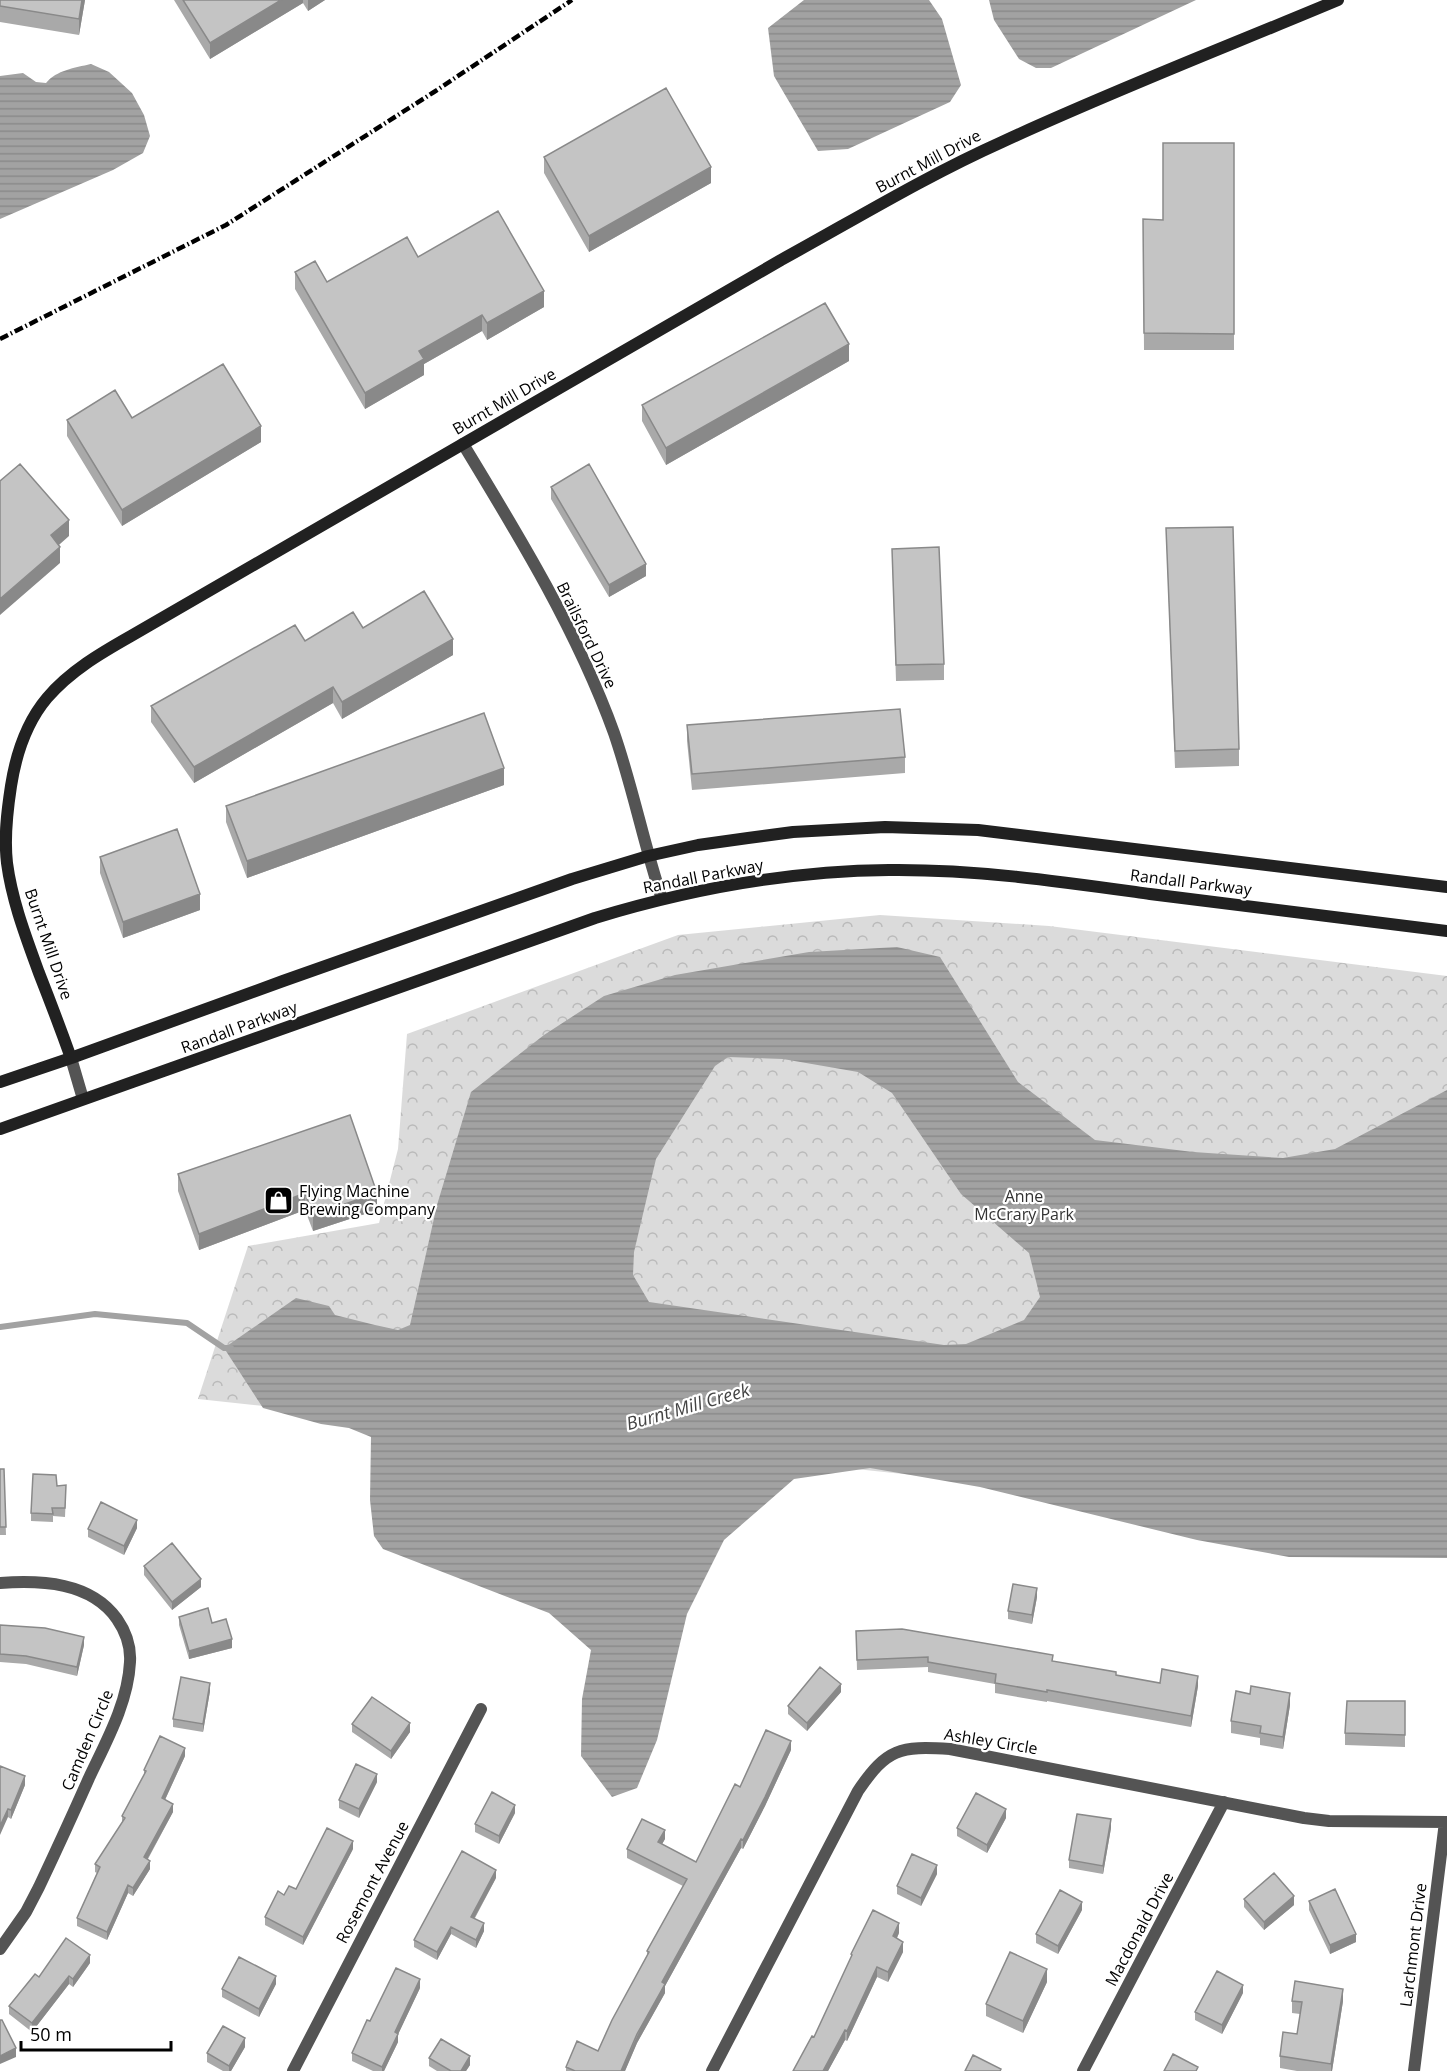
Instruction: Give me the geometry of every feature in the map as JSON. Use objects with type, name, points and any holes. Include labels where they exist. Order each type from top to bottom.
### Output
[{"type":"main road","name":"Burnt Mill Drive","points":[[71,1058],[19,919],[7,863],[6,817],[13,772],[22,742],[35,714],[69,677],[92,659],[879,205],[999,143],[1125,87],[1338,0]]},
{"type":"main road","name":"Randall Parkway","points":[[0,1082],[572,879],[648,856],[698,845],[793,832],[885,827],[978,830],[1447,887]]},
{"type":"main road","name":"Randall Parkway","points":[[0,1129],[595,918],[662,899],[718,887],[817,874],[890,870],[946,871],[1077,884],[1447,931]]},
{"type":"street","name":"Brailsford Drive","points":[[463,444],[512,526],[584,660],[614,735],[662,899]]},
{"type":"street","points":[[71,1058],[83,1100]]},
{"type":"street","name":"Camden Circle","points":[[0,1583],[31,1581],[56,1584],[78,1590],[98,1600],[110,1608],[124,1628],[130,1651],[127,1685],[114,1726],[39,1887],[26,1912],[0,1949]]},
{"type":"street","name":"Rosemont Avenue","points":[[293,2071],[482,1709]]},
{"type":"street","name":"Ashley Circle","points":[[712,2071],[847,1809],[870,1772],[880,1761],[896,1751],[950,1749],[1329,1821],[1446,1822]]},
{"type":"street","name":"Macdonald Drive","points":[[1083,2071],[1224,1802]]},
{"type":"street","name":"Larchmont Drive","points":[[1414,2071],[1446,1822]]},
{"type":"green space","name":"Anne McCrary Park","points":[[880,915],[1049,926],[1447,976],[1447,1532],[198,1399],[248,1246],[379,1223],[398,1149],[407,1034],[678,935]]},
{"type":"water","points":[[804,0],[929,0],[942,19],[961,85],[950,102],[848,149],[818,151],[774,76],[768,28]]},
{"type":"water","points":[[989,0],[1196,0],[1051,68],[1036,68],[1019,59],[994,20]]},
{"type":"water","points":[[91,64],[109,72],[132,93],[144,115],[150,136],[143,153],[113,170],[0,219],[0,76],[23,73],[36,82],[46,83],[61,72]]},
{"type":"water","name":"Anne McCrary Park","points":[[897,947],[940,957],[1018,1082],[1095,1140],[1193,1152],[1283,1158],[1335,1149],[1447,1090],[1447,1558],[1289,1557],[1197,1540],[980,1487],[870,1468],[794,1479],[724,1540],[687,1614],[657,1740],[637,1788],[612,1797],[581,1756],[582,1699],[591,1650],[549,1613],[383,1549],[374,1536],[370,1500],[371,1437],[349,1428],[321,1424],[263,1408],[224,1348],[296,1298],[329,1306],[335,1315],[375,1325],[398,1330],[410,1325],[437,1205],[471,1092],[544,1035],[604,996],[675,975],[809,952]],"holes":[[[728,1057],[783,1059],[858,1072],[892,1093],[961,1194],[1029,1253],[1040,1297],[1024,1320],[966,1344],[944,1345],[649,1302],[633,1275],[634,1252],[656,1159],[715,1066]]]},
{"type":"building","points":[[0,0],[82,0],[79,19],[0,6]]},
{"type":"building","points":[[183,0],[281,0],[210,43]]},
{"type":"building","points":[[666,88],[711,167],[589,236],[544,157]]},
{"type":"building","points":[[1163,143],[1234,143],[1234,334],[1144,333],[1143,219],[1163,220]]},
{"type":"building","points":[[498,211],[544,291],[487,323],[482,315],[419,351],[424,359],[365,393],[295,272],[315,261],[327,282],[407,237],[418,257]]},
{"type":"building","points":[[825,303],[849,344],[666,448],[642,405]]},
{"type":"building","points":[[223,364],[261,426],[122,510],[67,420],[115,390],[132,418]]},
{"type":"building","points":[[20,464],[69,520],[51,535],[60,547],[0,599],[0,481]]},
{"type":"building","points":[[589,464],[646,564],[609,585],[551,487]]},
{"type":"building","points":[[1233,527],[1239,749],[1175,751],[1166,528]]},
{"type":"building","points":[[939,547],[944,664],[896,665],[892,549]]},
{"type":"building","points":[[424,591],[453,639],[342,702],[333,687],[194,767],[151,706],[295,625],[305,641],[353,612],[363,628]]},
{"type":"building","points":[[900,709],[905,757],[692,774],[687,725]]},
{"type":"building","points":[[484,713],[504,768],[247,861],[226,806]]},
{"type":"building","points":[[177,829],[200,894],[123,922],[100,857]]},
{"type":"building","name":"Flying Machine Brewing Company","points":[[350,1115],[377,1193],[313,1215],[305,1193],[199,1234],[178,1174]]},
{"type":"building","points":[[0,1469],[4,1469],[6,1527],[0,1527]]},
{"type":"building","points":[[33,1474],[56,1475],[57,1486],[66,1485],[65,1508],[52,1508],[53,1514],[31,1513]]},
{"type":"building","points":[[101,1502],[137,1520],[124,1546],[88,1529]]},
{"type":"building","points":[[172,1543],[201,1579],[172,1602],[144,1566]]},
{"type":"building","points":[[1013,1584],[1037,1588],[1032,1615],[1008,1611]]},
{"type":"building","points":[[208,1608],[212,1623],[226,1619],[232,1639],[189,1651],[179,1617]]},
{"type":"building","points":[[0,1625],[45,1628],[84,1637],[77,1667],[26,1656],[0,1654]]},
{"type":"building","points":[[902,1629],[1053,1655],[1052,1661],[1116,1672],[1116,1675],[1160,1683],[1162,1669],[1198,1676],[1191,1716],[995,1683],[996,1674],[928,1662],[928,1657],[857,1660],[856,1631]]},
{"type":"building","points":[[820,1667],[841,1684],[807,1723],[788,1706]]},
{"type":"building","points":[[181,1677],[210,1683],[203,1724],[173,1719]]},
{"type":"building","points":[[1251,1686],[1290,1693],[1283,1737],[1260,1733],[1261,1726],[1231,1721],[1236,1691],[1250,1694]]},
{"type":"building","points":[[372,1697],[410,1723],[391,1751],[352,1724]]},
{"type":"building","points":[[1347,1701],[1405,1701],[1405,1735],[1345,1733]]},
{"type":"building","points":[[766,1730],[791,1741],[743,1840],[741,1839],[662,1982],[665,1984],[637,2034],[621,2071],[575,2071],[566,2067],[577,2041],[598,2051],[649,1952],[647,1951],[687,1879],[627,1849],[642,1819],[665,1830],[658,1842],[696,1862],[735,1784],[740,1787]]},
{"type":"building","points":[[160,1736],[185,1748],[162,1798],[173,1804],[144,1857],[150,1861],[133,1888],[128,1885],[107,1932],[77,1918],[100,1867],[95,1864],[125,1818],[122,1816],[146,1771],[144,1770]]},
{"type":"building","points":[[356,1764],[377,1774],[359,1809],[339,1800]]},
{"type":"building","points":[[0,1766],[25,1776],[11,1810],[8,1809],[0,1826]]},
{"type":"building","points":[[492,1792],[515,1805],[499,1836],[475,1824]]},
{"type":"building","points":[[976,1793],[1006,1809],[987,1845],[957,1828]]},
{"type":"building","points":[[1077,1814],[1111,1819],[1103,1866],[1069,1860]]},
{"type":"building","points":[[327,1828],[353,1841],[303,1937],[265,1917],[278,1891],[284,1895],[289,1886],[296,1889]]},
{"type":"building","points":[[462,1851],[496,1870],[471,1917],[484,1923],[476,1940],[451,1927],[437,1952],[414,1940]]},
{"type":"building","points":[[912,1854],[937,1865],[921,1898],[897,1886]]},
{"type":"building","points":[[1274,1873],[1294,1896],[1264,1922],[1244,1899]]},
{"type":"building","points":[[1335,1889],[1356,1934],[1330,1945],[1309,1901]]},
{"type":"building","points":[[1060,1890],[1082,1902],[1058,1946],[1036,1934]]},
{"type":"building","points":[[873,1910],[899,1923],[893,1936],[903,1942],[888,1972],[877,1967],[847,2031],[845,2030],[823,2071],[793,2071],[812,2036],[814,2037]]},
{"type":"building","points":[[66,1938],[90,1955],[73,1979],[69,1976],[32,2023],[9,2006],[35,1974],[39,1977]]},
{"type":"building","points":[[1010,1952],[1047,1969],[1023,2021],[986,2004]]},
{"type":"building","points":[[239,1957],[276,1976],[259,2009],[222,1989]]},
{"type":"building","points":[[396,1968],[420,1979],[395,2032],[398,2034],[382,2067],[352,2053],[367,2020],[370,2021]]},
{"type":"building","points":[[1217,1971],[1243,1985],[1222,2025],[1195,2012]]},
{"type":"building","points":[[1295,1981],[1343,1989],[1331,2064],[1280,2056],[1283,2032],[1297,2034],[1302,2002],[1292,2001]]},
{"type":"building","points":[[0,2020],[16,2048],[0,2056]]},
{"type":"building","points":[[223,2026],[245,2038],[229,2066],[207,2053]]},
{"type":"building","points":[[441,2039],[470,2056],[461,2071],[451,2071],[429,2058]]},
{"type":"building","points":[[1173,2054],[1198,2067],[1196,2071],[1164,2071]]},
{"type":"building","points":[[973,2055],[1001,2069],[1000,2071],[965,2071]]},
{"type":"waterway","name":"Burnt Mill Creek","points":[[0,1327],[95,1314],[187,1323],[224,1348],[231,1348]]},
{"type":"railway","points":[[0,339],[226,225],[434,92],[572,0]]},
{"type":"place","name":"Flying Machine Brewing Company","points":[[278,1200]]}]
